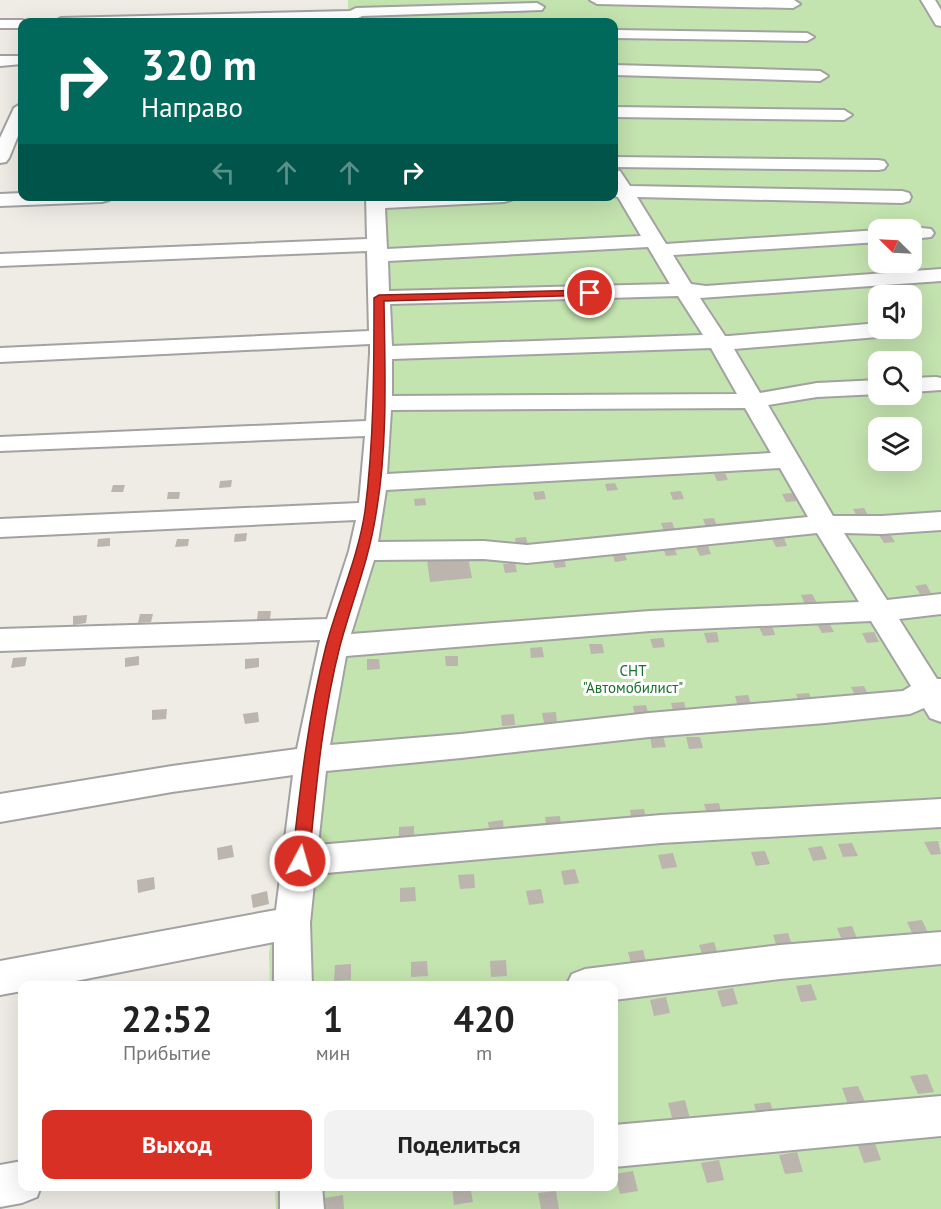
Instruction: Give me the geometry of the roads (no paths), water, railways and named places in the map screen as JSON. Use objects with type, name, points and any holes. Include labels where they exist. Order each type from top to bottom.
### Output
[{"type":"street","points":[[597,0],[793,4]]},
{"type":"street","points":[[928,0],[941,22]]},
{"type":"street","points":[[236,18],[535,4],[542,18]]},
{"type":"street","points":[[66,18],[72,8]]},
{"type":"street","points":[[0,24],[18,24]]},
{"type":"street","points":[[618,34],[807,37]]},
{"type":"street","points":[[0,61],[18,60]]},
{"type":"street","points":[[618,70],[820,76]]},
{"type":"street","points":[[18,106],[1,151],[18,149]]},
{"type":"street","points":[[618,112],[844,115]]},
{"type":"street","points":[[618,162],[878,165]]},
{"type":"street","points":[[618,185],[902,197]]},
{"type":"street","points":[[0,808],[172,779],[362,753],[461,746],[649,725],[825,711],[910,702],[937,696],[825,524],[718,341],[618,187]]},
{"type":"street","points":[[0,200],[18,199]]},
{"type":"street","points":[[293,981],[292,923],[311,761],[335,637],[363,551],[372,497],[380,404],[376,201]]},
{"type":"street","points":[[0,260],[377,250],[657,246],[868,236]]},
{"type":"street","points":[[379,298],[684,290],[705,292],[941,275]]},
{"type":"street","points":[[0,355],[380,345],[718,341],[729,343],[868,331]]},
{"type":"street","points":[[922,385],[936,384]]},
{"type":"street","points":[[380,404],[752,401],[817,390],[868,388]]},
{"type":"street","points":[[0,444],[377,428]]},
{"type":"street","points":[[0,528],[787,460]]},
{"type":"street","points":[[363,551],[484,550],[526,554],[825,524],[882,525],[941,521]]},
{"type":"street","points":[[0,640],[335,637],[879,610],[941,604]]},
{"type":"street","points":[[300,861],[661,829],[941,813]]},
{"type":"street","points":[[0,978],[292,923]]},
{"type":"street","points":[[618,982],[780,962],[941,948]]},
{"type":"street","points":[[618,1146],[941,1116]]},
{"type":"street","points":[[0,1186],[18,1183]]},
{"type":"street","points":[[301,1191],[302,1209]]},
{"type":"park label","name":"СНТ \"Автомобилист\"","points":[[633,678]]}]
